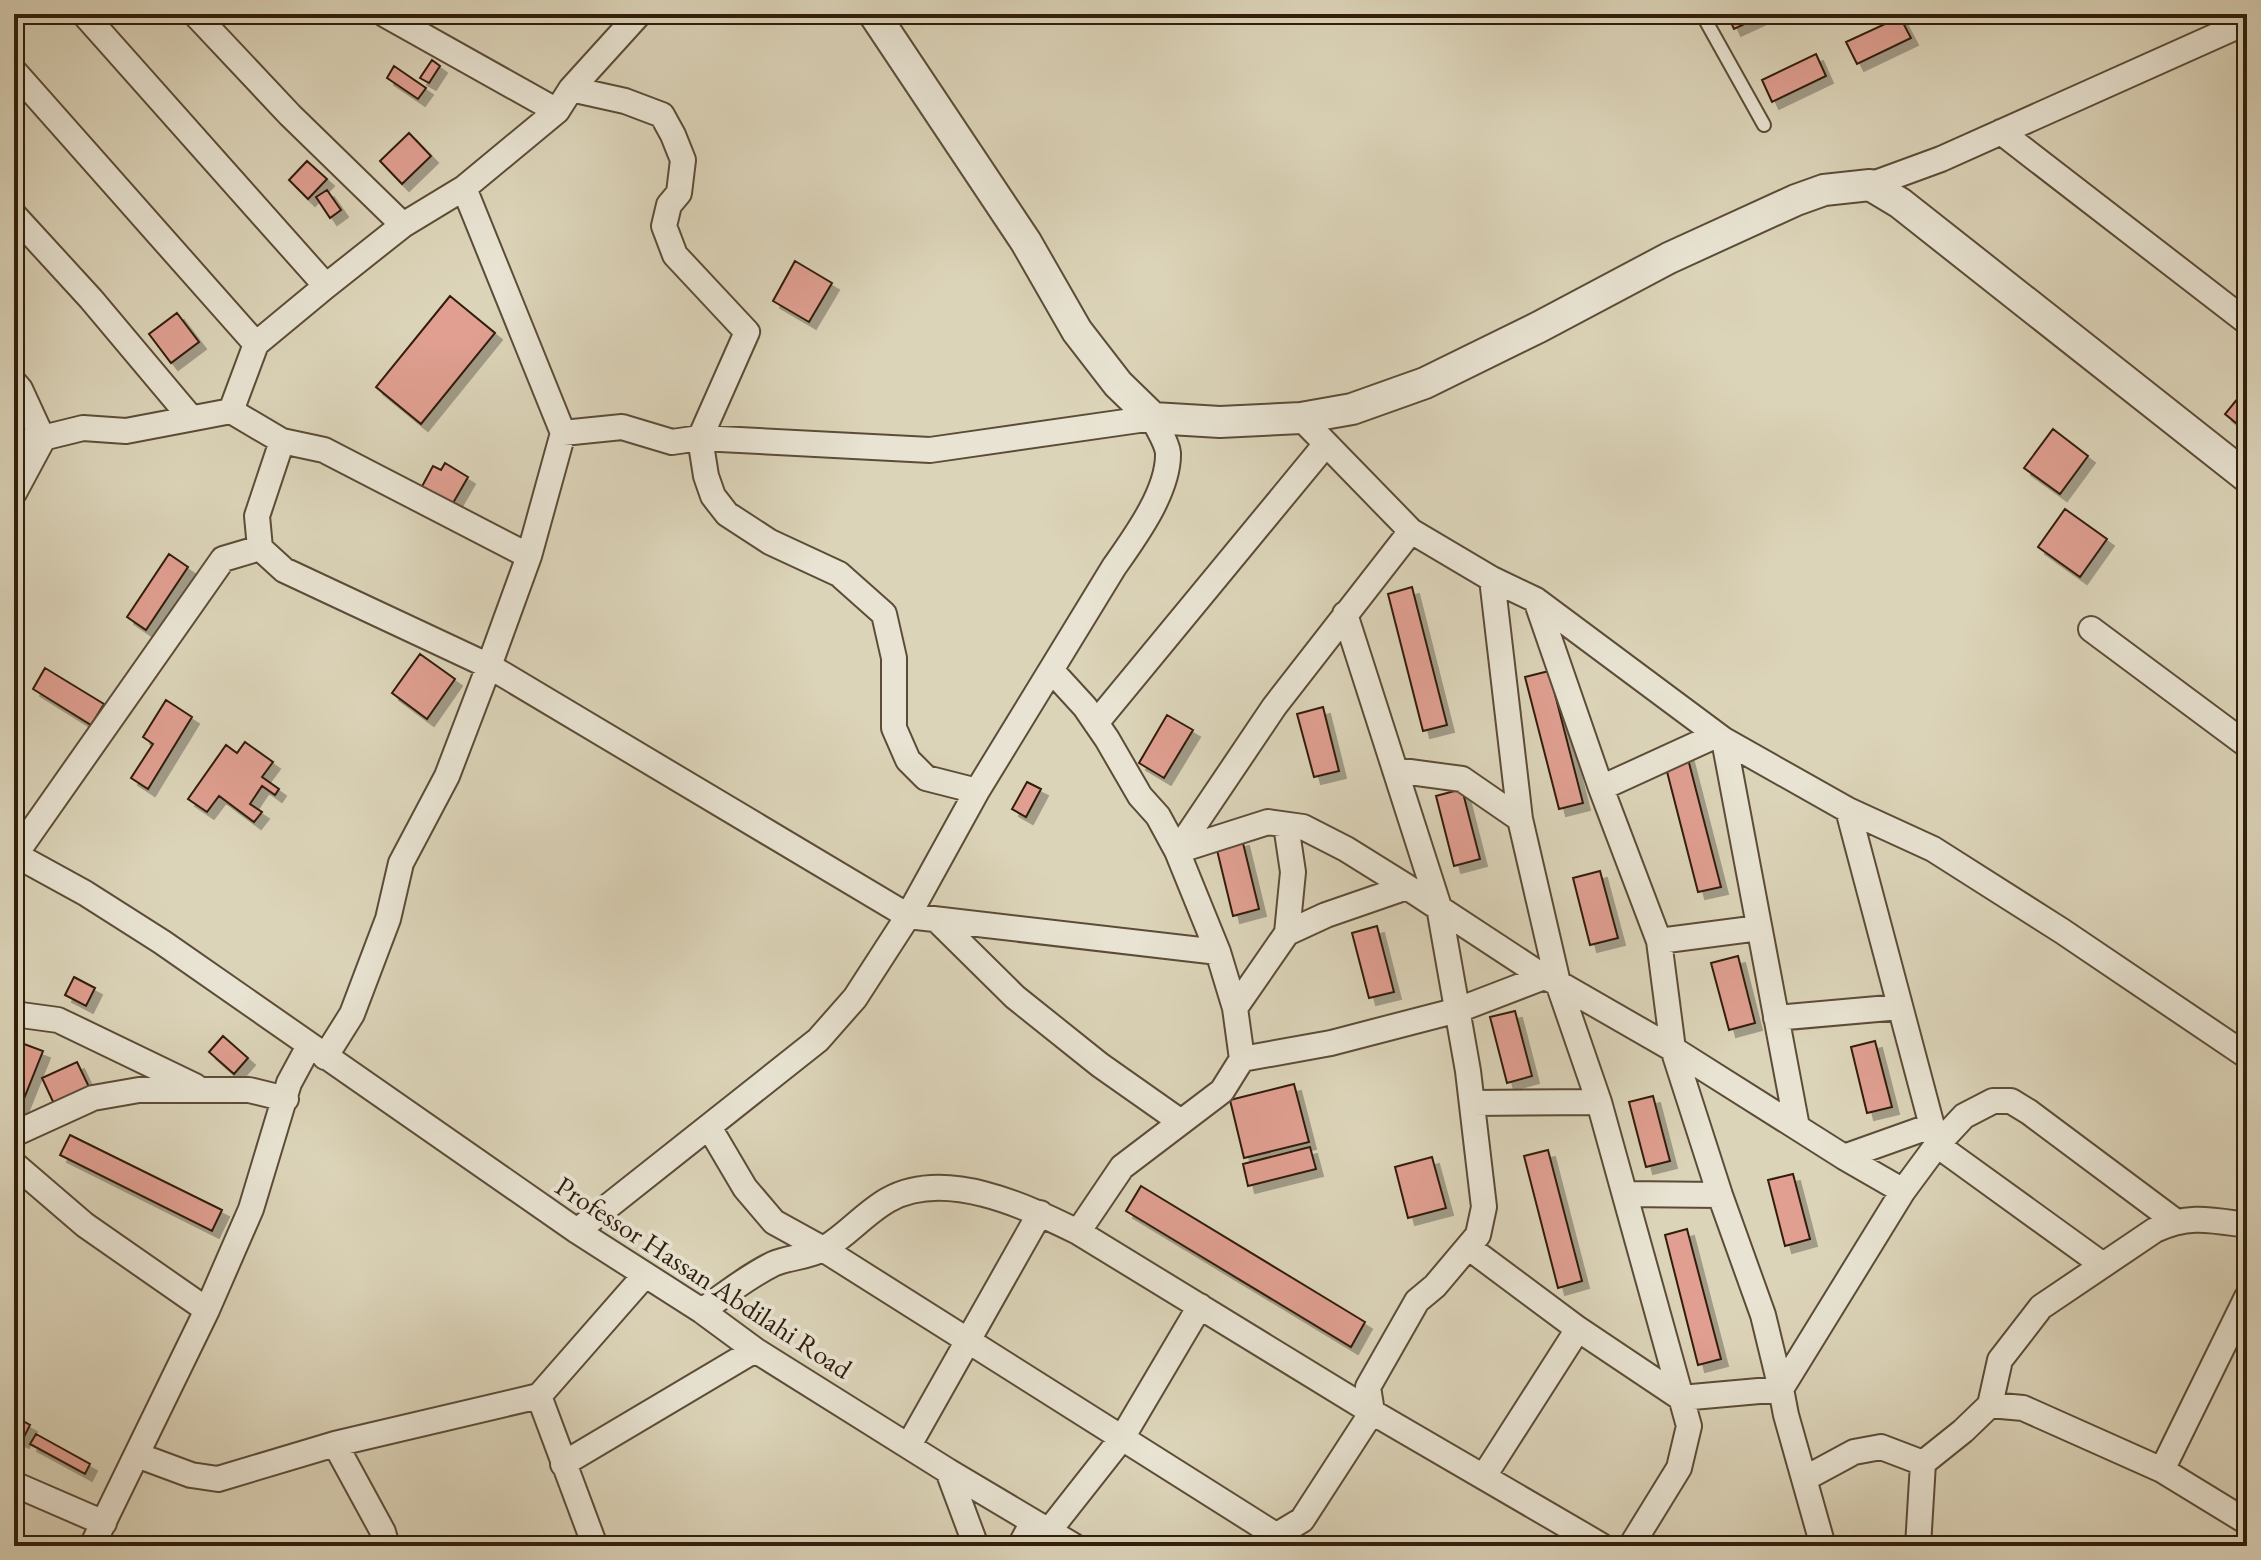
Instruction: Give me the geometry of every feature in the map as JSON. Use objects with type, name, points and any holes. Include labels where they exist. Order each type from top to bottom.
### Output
[{"type":"street","points":[[84,14],[326,286]]},
{"type":"street","points":[[195,14],[290,115],[403,225]]},
{"type":"street","points":[[384,14],[557,111]]},
{"type":"street","points":[[231,411],[256,344],[403,225],[464,188],[557,111],[571,89],[639,14]]},
{"type":"street","points":[[577,1231],[818,1040],[855,998],[908,916],[977,791],[1136,535],[1163,483],[1168,451],[1153,418],[1118,384],[1077,331],[1026,242],[874,14]]},
{"type":"street","points":[[563,433],[622,427],[672,442],[700,438],[930,450],[1153,418],[1220,422],[1301,418],[1352,409],[1425,383],[1669,258],[1796,200],[1824,190],[1870,185],[1941,159],[2247,22]]},
{"type":"street","points":[[14,71],[256,344]]},
{"type":"street","points":[[571,89],[625,101],[662,115],[683,160],[679,193],[669,205],[664,226],[675,255],[747,332],[700,438],[706,476],[713,496],[727,514],[770,542],[839,574],[884,614],[894,658],[894,728],[908,760],[926,778],[977,791]]},
{"type":"street","points":[[2001,132],[2247,322]]},
{"type":"street","points":[[1870,185],[1900,203],[2247,477]]},
{"type":"street","points":[[92,1546],[207,1310],[251,1209],[289,1083],[352,1014],[388,919],[401,863],[447,776],[529,556],[563,433],[464,188]]},
{"type":"street","points":[[14,215],[91,299],[191,418]]},
{"type":"street","points":[[14,382],[43,439]]},
{"type":"street","points":[[14,445],[83,428],[126,431],[231,411],[282,441],[324,450],[529,556]]},
{"type":"street","points":[[1301,418],[1411,531],[1492,579],[1536,600],[1720,737],[1848,810],[1933,849],[2062,931],[2247,1056]]},
{"type":"street","points":[[14,493],[43,439]]},
{"type":"street","points":[[282,441],[257,516],[260,548],[284,570],[489,666],[908,916],[1218,952]]},
{"type":"street","points":[[1096,723],[1326,444]]},
{"type":"street","points":[[1177,851],[1274,707],[1411,531]]},
{"type":"street","points":[[15,855],[223,559],[260,548]]},
{"type":"street","points":[[1492,579],[1520,819],[1551,980],[1599,1102],[1689,1426],[1679,1468],[1631,1546]]},
{"type":"street","points":[[1536,600],[1601,788],[1659,941],[1673,1049],[1763,1315],[1786,1415],[1823,1546]]},
{"type":"street","points":[[709,1127],[745,1188],[774,1222],[823,1249],[969,1341],[1281,1542],[1302,1520],[1372,1412],[1368,1387],[1417,1301],[1435,1286],[1478,1235],[1484,1207],[1472,1103],[1439,907],[1345,614]]},
{"type":"street","points":[[2091,629],[2247,745]]},
{"type":"street","points":[[1052,671],[1085,707],[1140,796],[1158,816],[1177,851],[1218,952],[1235,1008],[1242,1059],[1222,1091],[1122,1167],[1078,1232]]},
{"type":"street","points":[[1601,788],[1720,737]]},
{"type":"street","points":[[1720,737],[1797,1127]]},
{"type":"street","points":[[1395,770],[1462,779],[1520,819]]},
{"type":"street","points":[[1848,810],[1934,1135],[2103,1265]]},
{"type":"street","points":[[1177,851],[1268,822],[1303,827],[1346,849],[1551,980],[1673,1049],[1903,1191]]},
{"type":"street","points":[[1235,1008],[1287,933],[1293,872],[1286,825]]},
{"type":"street","name":"Professor Hassan Abdilahi Road","points":[[15,855],[85,893],[162,942],[577,1231],[702,1311],[755,1350],[1074,1546]]},
{"type":"street","points":[[1287,933],[1326,915],[1407,887]]},
{"type":"street","points":[[937,920],[1015,997],[1100,1065],[1181,1122]]},
{"type":"street","points":[[1659,941],[1759,928]]},
{"type":"street","points":[[1242,1059],[1331,1043],[1458,1010],[1551,980]]},
{"type":"street","points":[[1776,1018],[1900,1007]]},
{"type":"street","points":[[14,1014],[58,1020],[200,1089]]},
{"type":"street","points":[[14,1134],[93,1098],[139,1090],[249,1090],[286,1099]]},
{"type":"street","points":[[1844,1157],[1934,1135],[1993,1101],[2011,1101],[2175,1221]]},
{"type":"street","points":[[1472,1103],[1599,1102]]},
{"type":"street","points":[[1781,1389],[1934,1135]]},
{"type":"street","points":[[14,1164],[85,1225],[207,1310]]},
{"type":"street","points":[[702,1311],[775,1263],[823,1249],[888,1199],[925,1187],[955,1186],[1040,1213],[1078,1232],[1372,1412],[1602,1546]]},
{"type":"street","points":[[1625,1194],[1720,1195]]},
{"type":"street","points":[[909,1445],[1040,1213]]},
{"type":"street","points":[[1918,1546],[1923,1463],[1990,1405],[2000,1360],[2041,1307],[2155,1230],[2175,1221],[2205,1219],[2247,1225]]},
{"type":"street","points":[[1468,1247],[1578,1329],[1681,1398],[1781,1389]]},
{"type":"street","points":[[137,1455],[191,1475],[218,1479],[335,1444],[539,1396],[645,1275]]},
{"type":"street","points":[[2162,1470],[2247,1297]]},
{"type":"street","points":[[1020,1546],[1027,1533],[1048,1532],[1122,1438],[1200,1306]]},
{"type":"street","points":[[1484,1476],[1578,1329]]},
{"type":"street","points":[[563,1464],[755,1350]]},
{"type":"street","points":[[539,1396],[595,1546]]},
{"type":"street","points":[[1990,1405],[2023,1408],[2162,1470],[2247,1522]]},
{"type":"street","points":[[335,1444],[383,1532],[387,1546]]},
{"type":"street","points":[[1804,1479],[1854,1452],[1881,1447],[1923,1463]]},
{"type":"street","points":[[948,1471],[976,1546]]},
{"type":"street","points":[[14,1484],[104,1523]]},
{"type":"lane","points":[[1702,14],[1764,125]]},
{"type":"building","points":[[1727,14],[1766,14],[1734,29]]},
{"type":"building","points":[[1900,17],[1911,38],[1857,64],[1846,42]]},
{"type":"building","points":[[1816,54],[1826,76],[1772,102],[1762,80]]},
{"type":"building","points":[[432,60],[440,66],[429,83],[420,78]]},
{"type":"building","points":[[394,66],[426,88],[418,99],[387,78]]},
{"type":"building","points":[[409,133],[431,156],[402,184],[380,161]]},
{"type":"building","points":[[307,161],[327,179],[308,199],[289,180]]},
{"type":"building","points":[[327,190],[341,210],[330,218],[316,197]]},
{"type":"building","points":[[795,261],[832,283],[809,322],[773,301]]},
{"type":"building","points":[[450,296],[495,333],[421,424],[376,387]]},
{"type":"building","points":[[177,313],[199,342],[171,363],[149,334]]},
{"type":"building","points":[[2247,387],[2247,432],[2225,414]]},
{"type":"building","points":[[2053,429],[2088,456],[2060,494],[2024,468]]},
{"type":"building","points":[[445,463],[468,477],[449,510],[419,492],[433,466],[441,470]]},
{"type":"building","points":[[2065,509],[2107,539],[2080,577],[2038,547]]},
{"type":"building","points":[[169,554],[188,567],[146,630],[127,617]]},
{"type":"building","points":[[1412,587],[1447,725],[1423,731],[1388,594]]},
{"type":"building","points":[[420,654],[455,679],[427,719],[392,693]]},
{"type":"building","points":[[45,668],[104,704],[91,725],[33,689]]},
{"type":"building","points":[[1549,671],[1583,803],[1559,809],[1525,677]]},
{"type":"building","points":[[166,700],[192,717],[148,789],[131,778],[153,744],[143,737]]},
{"type":"building","points":[[1323,707],[1339,771],[1314,777],[1297,714]]},
{"type":"building","points":[[1167,715],[1193,730],[1164,778],[1139,763]]},
{"type":"building","points":[[245,742],[273,762],[262,777],[279,789],[275,795],[262,786],[250,804],[262,812],[254,822],[219,796],[207,812],[188,799],[226,745],[237,753]]},
{"type":"building","points":[[1687,755],[1721,887],[1698,892],[1664,760]]},
{"type":"building","points":[[1027,782],[1041,789],[1026,817],[1012,809]]},
{"type":"building","points":[[1462,789],[1480,859],[1454,866],[1436,796]]},
{"type":"building","points":[[1242,839],[1259,909],[1233,916],[1216,846]]},
{"type":"building","points":[[1600,871],[1618,938],[1590,945],[1573,878]]},
{"type":"building","points":[[1377,926],[1394,992],[1369,998],[1352,933]]},
{"type":"building","points":[[1738,956],[1755,1023],[1729,1030],[1711,963]]},
{"type":"building","points":[[74,977],[95,988],[86,1006],[65,995]]},
{"type":"building","points":[[1515,1011],[1532,1076],[1507,1083],[1490,1017]]},
{"type":"building","points":[[223,1036],[248,1058],[234,1074],[209,1052]]},
{"type":"building","points":[[16,1041],[43,1051],[17,1116],[14,1115]]},
{"type":"building","points":[[1875,1041],[1892,1107],[1867,1113],[1851,1047]]},
{"type":"building","points":[[77,1062],[90,1089],[55,1106],[42,1078]]},
{"type":"building","points":[[1294,1084],[1309,1142],[1244,1158],[1230,1100]]},
{"type":"building","points":[[1653,1096],[1670,1161],[1646,1167],[1629,1102]]},
{"type":"building","points":[[70,1135],[222,1210],[212,1231],[60,1155]]},
{"type":"building","points":[[1310,1147],[1316,1169],[1248,1186],[1243,1164]]},
{"type":"building","points":[[1548,1150],[1582,1281],[1558,1288],[1524,1156]]},
{"type":"building","points":[[1432,1157],[1446,1208],[1408,1218],[1395,1167]]},
{"type":"building","points":[[1793,1174],[1810,1239],[1785,1246],[1768,1180]]},
{"type":"building","points":[[1141,1186],[1365,1322],[1351,1347],[1126,1211]]},
{"type":"building","points":[[1687,1229],[1721,1359],[1698,1365],[1665,1235]]},
{"type":"building","points":[[14,1416],[30,1425],[22,1441],[14,1437]]},
{"type":"building","points":[[36,1434],[90,1464],[85,1474],[30,1444]]}]
